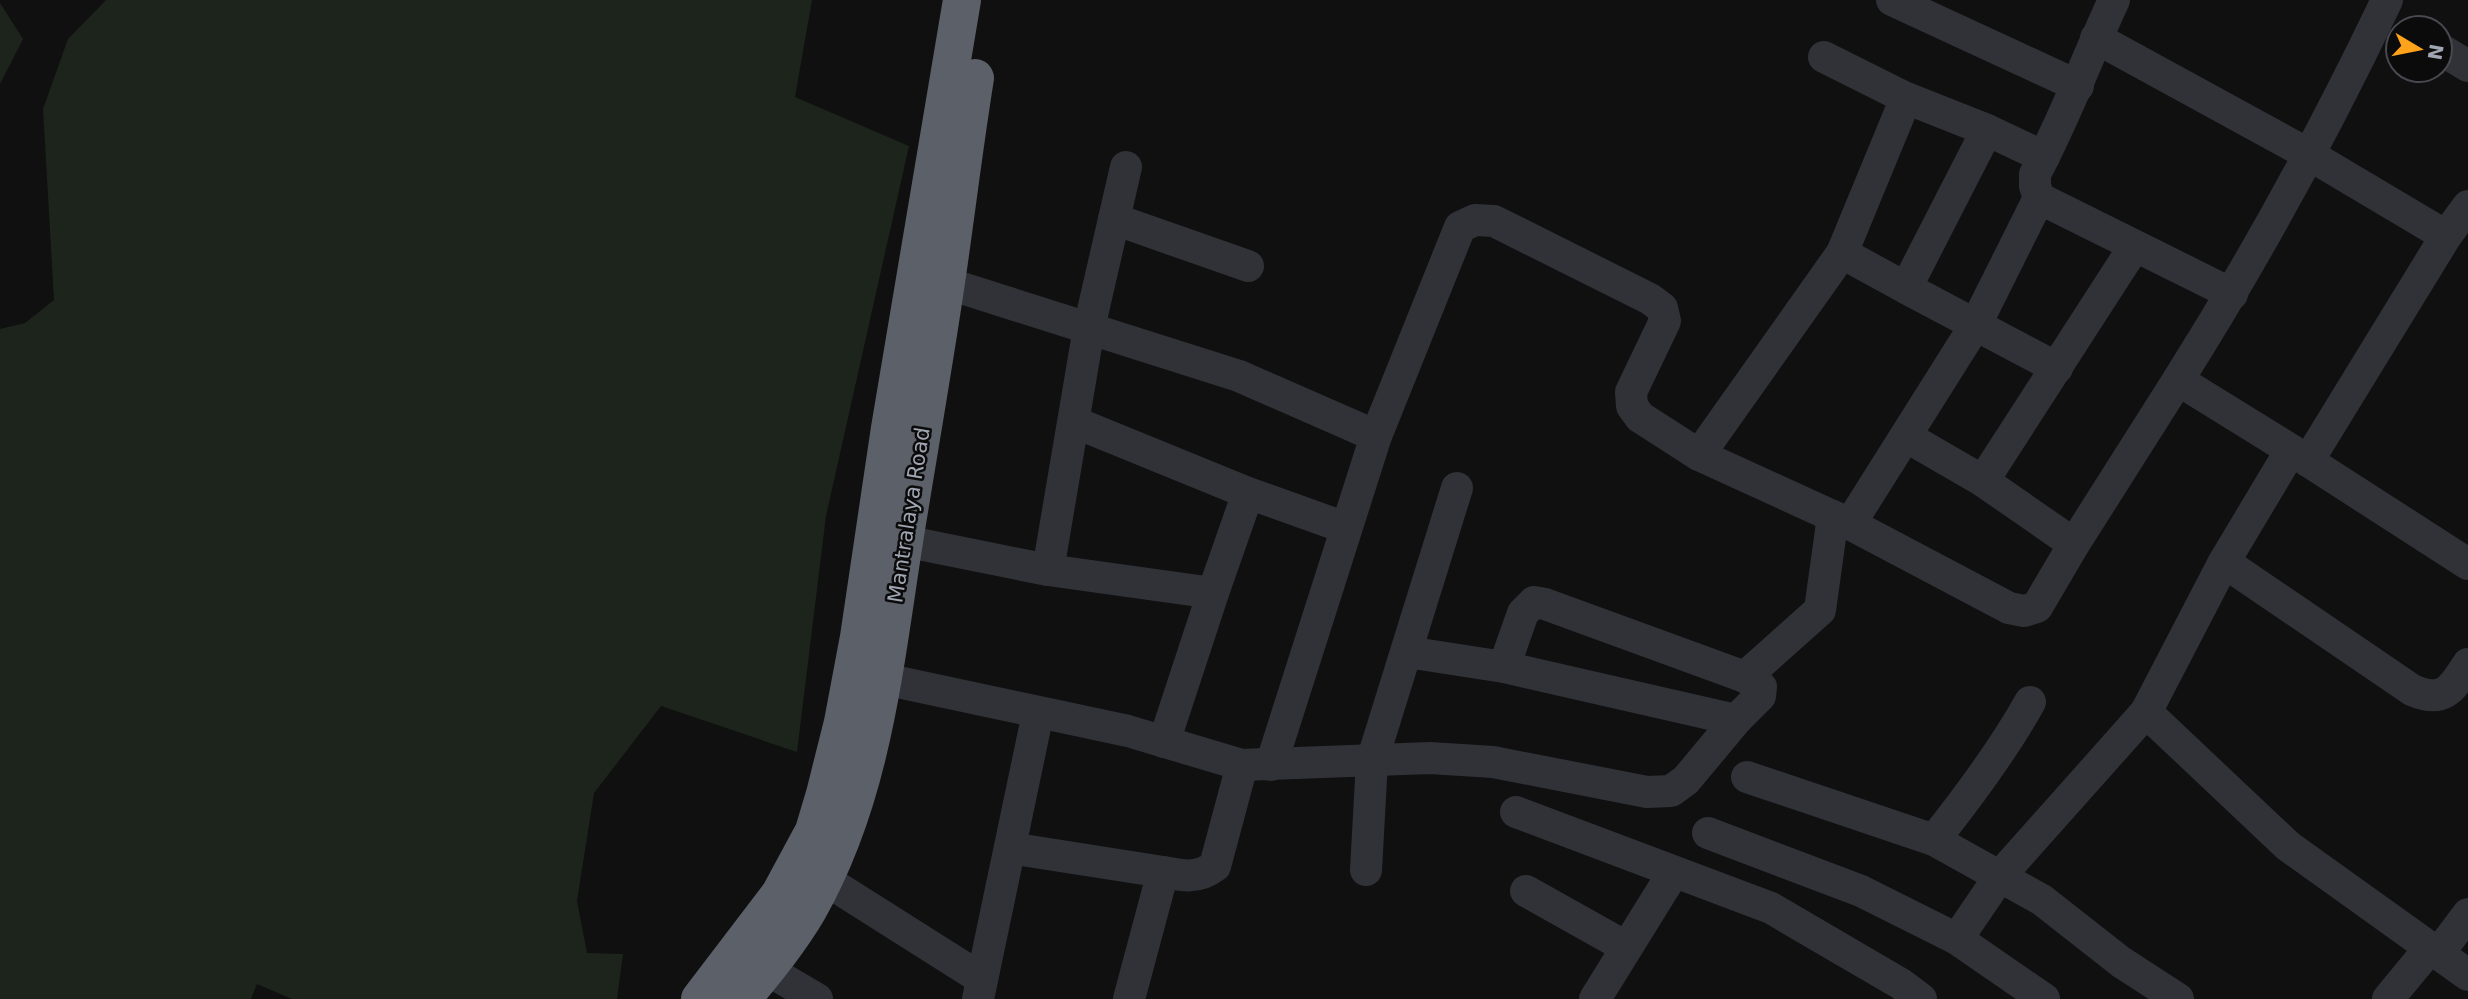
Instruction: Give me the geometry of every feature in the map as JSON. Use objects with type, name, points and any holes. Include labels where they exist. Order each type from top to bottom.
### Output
[{"type":"highway","points":[[700,999],[780,894],[814,831],[825,794],[843,722],[859,637],[892,415],[962,0]]},
{"type":"highway","name":"Mantralaya Road","points":[[742,999],[807,912],[824,879],[849,818],[875,726],[988,0]]},
{"type":"street","points":[[1892,0],[2078,86]]},
{"type":"street","points":[[2114,0],[2078,86],[2035,174],[2039,198],[2232,294]]},
{"type":"street","points":[[1010,848],[1186,876],[1204,874],[1215,866],[1257,765],[1346,528],[1376,436],[1460,227],[1475,220],[1494,221],[1662,307],[1665,321],[1631,392],[1632,406],[1640,418],[1699,455],[1842,520],[2009,608],[2024,611],[2037,607],[2232,294],[2308,154],[2384,37]]},
{"type":"street","points":[[2096,38],[2308,154],[2446,236]]},
{"type":"street","points":[[1824,57],[1906,98],[1987,130],[2044,157]]},
{"type":"street","points":[[1699,455],[1842,253],[1906,98]]},
{"type":"street","points":[[1906,288],[1987,130]]},
{"type":"street","points":[[1048,569],[1089,327],[1126,167]]},
{"type":"street","points":[[1745,677],[1820,610],[1842,520],[1907,437],[1976,324],[2039,198]]},
{"type":"street","points":[[1957,939],[2000,876],[2146,712],[2224,562],[2300,456],[2468,206]]},
{"type":"street","points":[[1114,219],[1248,266]]},
{"type":"street","points":[[1983,481],[2134,247]]},
{"type":"street","points":[[1842,253],[2057,368]]},
{"type":"street","points":[[946,283],[1239,376],[1376,436]]},
{"type":"street","points":[[2178,380],[2468,564]]},
{"type":"street","points":[[1074,422],[1248,493],[1346,528]]},
{"type":"street","points":[[1907,437],[1983,481],[2074,544]]},
{"type":"street","points":[[1366,870],[1372,761],[1457,488]]},
{"type":"street","points":[[1164,742],[1248,493]]},
{"type":"street","points":[[904,541],[1048,569],[1213,593]]},
{"type":"street","points":[[2224,562],[2412,690],[2426,696],[2441,695],[2454,686],[2468,664]]},
{"type":"street","points":[[884,680],[1128,731],[1257,765],[1430,758],[1493,762],[1647,792],[1671,791],[1686,780],[1736,720],[1760,696],[1760,687],[1745,677],[1534,602],[1523,613],[1504,667]]},
{"type":"street","points":[[1407,652],[1504,667],[1736,720]]},
{"type":"street","points":[[1934,840],[1981,781],[2030,702]]},
{"type":"street","points":[[2146,712],[2288,846],[2468,975]]},
{"type":"street","points":[[824,879],[980,989],[1038,713]]},
{"type":"street","points":[[1747,777],[1934,840],[2042,900],[2121,962],[2178,999]]},
{"type":"street","points":[[1516,812],[1771,908],[1901,984],[1921,999]]},
{"type":"street","points":[[1708,834],[1861,891],[1957,939],[2044,999]]},
{"type":"street","points":[[1129,999],[1163,872]]},
{"type":"street","points":[[1595,999],[1673,873]]},
{"type":"street","points":[[1525,891],[1626,947]]},
{"type":"street","points":[[2388,999],[2468,914]]},
{"type":"street","points":[[766,970],[817,999]]},
{"type":"shaded area","points":[[106,0],[812,0],[795,97],[909,146],[826,516],[797,752],[661,706],[594,793],[577,901],[587,953],[623,954],[617,999],[292,999],[257,984],[251,999],[0,999],[0,329],[25,323],[54,300],[43,109],[68,39]]},
{"type":"shaded area","points":[[0,3],[23,39],[0,84]]}]
